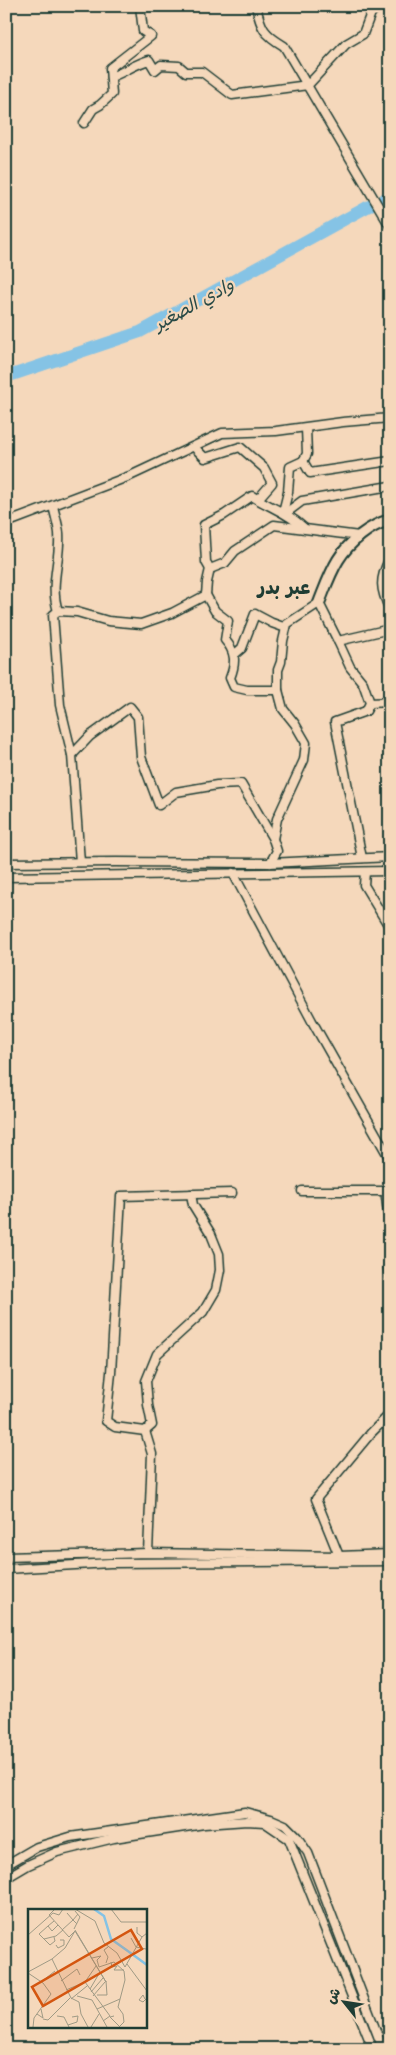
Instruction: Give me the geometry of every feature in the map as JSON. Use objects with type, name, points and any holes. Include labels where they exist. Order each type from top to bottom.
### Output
[{"type":"street","points":[[84,124],[93,109],[112,94],[110,68],[151,36],[143,31],[140,6]]},
{"type":"street","points":[[256,6],[259,23],[268,37],[284,46],[390,226]]},
{"type":"street","points":[[111,76],[122,73],[136,63],[149,60],[155,70],[161,65],[179,66],[186,72],[202,72],[232,95],[308,85],[346,44],[363,34],[371,13],[378,6]]},
{"type":"street","points":[[6,523],[130,476],[222,434],[306,428],[343,422],[390,418]]},
{"type":"street","points":[[284,513],[290,467],[303,461],[307,454],[306,428]]},
{"type":"street","points":[[194,447],[205,458],[240,447],[264,468],[272,483],[258,500]]},
{"type":"street","points":[[303,461],[310,474],[390,461]]},
{"type":"street","points":[[284,513],[302,501],[390,486]]},
{"type":"street","points":[[278,690],[247,690],[234,687],[230,678],[234,668],[235,654],[225,640],[228,621],[215,611],[206,595],[210,569],[206,562],[204,525],[238,507],[252,496],[290,515],[304,528]]},
{"type":"street","points":[[53,506],[59,534],[54,575],[54,599],[58,611]]},
{"type":"street","points":[[273,839],[277,819],[304,760],[306,743],[283,708],[278,690],[278,670],[287,624],[319,602],[338,558],[360,536],[377,524],[390,520]]},
{"type":"street","points":[[210,569],[225,563],[235,551],[274,525],[360,536]]},
{"type":"street","points":[[390,558],[381,578],[384,598],[390,610]]},
{"type":"street","points":[[80,862],[72,755],[60,705],[53,615],[58,611],[77,612],[108,620],[141,624],[172,613],[206,595]]},
{"type":"street","points":[[319,602],[350,667],[363,683],[370,703],[366,711],[335,722],[362,858]]},
{"type":"street","points":[[235,654],[242,648],[254,614],[272,624],[286,628]]},
{"type":"street","points":[[338,640],[390,629]]},
{"type":"street","points":[[370,703],[390,702]]},
{"type":"street","points":[[72,755],[90,736],[130,707],[138,717],[141,757],[159,806],[176,792],[217,785],[241,784],[273,839],[277,851],[270,863]]},
{"type":"street","points":[[6,863],[270,863],[390,858]]},
{"type":"street","points":[[365,872],[364,885],[390,928]]},
{"type":"street","points":[[6,877],[390,872]]},
{"type":"street","points":[[233,873],[312,1021],[390,1159]]},
{"type":"street","points":[[302,1191],[390,1191],[386,1198],[390,1228]]},
{"type":"street","points":[[191,1194],[193,1205],[211,1234],[220,1254],[220,1270],[216,1290],[203,1312],[157,1354],[146,1381],[152,1425],[145,1431],[115,1427],[106,1421],[111,1373],[121,1196],[166,1196],[191,1194],[232,1193]]},
{"type":"street","points":[[390,1258],[388,1268],[390,1279]]},
{"type":"street","points":[[339,1556],[316,1499],[390,1414]]},
{"type":"street","points":[[145,1431],[152,1454],[148,1553]]},
{"type":"street","points":[[6,1557],[148,1553],[339,1556],[390,1554]]},
{"type":"street","points":[[6,1569],[110,1563],[390,1561]]},
{"type":"street","points":[[6,1865],[37,1847],[70,1837],[245,1812],[278,1822],[297,1837],[308,1853],[383,2049]]},
{"type":"street","points":[[6,1878],[28,1865],[57,1852],[114,1838],[204,1824],[247,1821],[264,1822],[289,1839],[373,2049]]},
{"type":"waterway","name":"وادي الصغير","points":[[384,199],[390,196]]},
{"type":"waterway","name":"وادي الصغير","points":[[6,377],[140,332],[369,206]]},
{"type":"district","name":"عبر بدر","points":[[284,586]]}]
